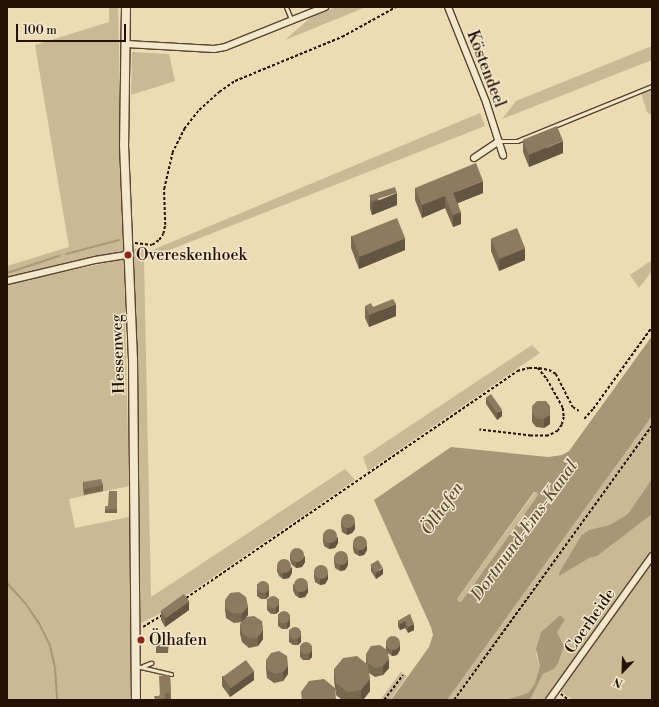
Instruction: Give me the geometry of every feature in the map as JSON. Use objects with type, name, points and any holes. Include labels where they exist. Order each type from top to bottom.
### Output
[{"type":"street","name":"Hessenweg","points":[[126,7],[124,146],[132,359],[136,630],[139,666],[136,700]]},
{"type":"street","points":[[126,44],[214,49],[225,47],[325,7]]},
{"type":"street","name":"Köstendeel","points":[[448,7],[504,155]]},
{"type":"street","points":[[474,158],[499,141]]},
{"type":"street","points":[[7,281],[95,260],[128,255]]},
{"type":"street","name":"Coerheide","points":[[549,700],[652,556]]},
{"type":"lane","points":[[286,7],[292,21]]},
{"type":"lane","points":[[499,141],[517,141],[652,86]]},
{"type":"lane","points":[[139,666],[151,663]]},
{"type":"lane","points":[[139,666],[171,674]]},
{"type":"path","points":[[127,244],[152,245],[163,234],[165,225],[164,189],[172,153],[184,130],[199,110],[219,92],[235,81],[342,37],[396,7]]},
{"type":"path","points":[[584,419],[593,409],[652,327]]},
{"type":"path","points":[[181,602],[517,371],[529,368],[538,368],[549,370],[556,374],[573,407],[579,411]]},
{"type":"path","points":[[479,430],[542,437],[558,431],[564,421],[563,408],[547,379],[538,368]]},
{"type":"path","points":[[454,700],[652,425]]},
{"type":"path","points":[[136,630],[162,615]]},
{"type":"path","points":[[384,700],[403,675]]},
{"type":"path","points":[[556,691],[569,700]]},
{"type":"shaded area","points":[[109,7],[118,7],[124,251],[7,278],[7,266],[69,247],[35,45],[109,22]]},
{"type":"shaded area","points":[[336,7],[366,7],[285,40],[310,18]]},
{"type":"shaded area","points":[[652,46],[652,60],[502,119],[516,101]]},
{"type":"shaded area","points":[[132,52],[169,54],[175,81],[131,95]]},
{"type":"shaded area","points":[[652,89],[651,115],[647,112],[641,93]]},
{"type":"shaded area","points":[[480,113],[485,126],[144,260],[151,597],[345,469],[355,480],[159,614],[141,623],[131,250],[138,248],[150,251]]},
{"type":"shaded area","points":[[124,259],[129,486],[69,499],[75,528],[129,517],[133,700],[7,700],[7,284]]},
{"type":"shaded area","points":[[652,260],[652,271],[639,288],[630,275]]},
{"type":"shaded area","points":[[532,345],[540,353],[368,471],[363,457]]},
{"type":"shaded area","points":[[652,416],[652,551],[568,669],[545,700],[530,700],[543,674],[554,669],[564,646],[557,632],[565,620],[560,615],[546,627],[540,635],[536,654],[540,666],[535,683],[528,693],[505,700],[447,700]]},
{"type":"shaded area","points":[[535,492],[537,492],[538,495],[461,602],[459,602],[457,599]]},
{"type":"shaded area","points":[[652,563],[652,700],[573,700],[560,691]]},
{"type":"shaded area","points":[[401,672],[407,676],[390,700],[380,700]]},
{"type":"water","name":"Dortmund-Ems-Kanal","points":[[652,336],[652,416],[447,700],[391,700],[429,647],[433,635],[431,627],[374,500],[451,447],[548,457],[562,455],[569,451]],"holes":[[[534,492],[537,492],[538,495],[461,602],[459,602],[457,599]]]},
{"type":"water","points":[[652,479],[652,514],[597,556],[589,558],[559,576],[559,573],[581,536],[589,530],[610,525],[628,514]]},
{"type":"water","points":[[560,615],[565,620],[557,632],[564,646],[558,663],[554,669],[543,674],[530,700],[505,700],[528,693],[535,683],[540,666],[536,649],[541,632]]},
{"type":"building","points":[[557,126],[563,141],[529,155],[523,140]]},
{"type":"building","points":[[476,163],[483,181],[453,193],[461,212],[453,215],[445,196],[422,205],[415,188]]},
{"type":"building","points":[[395,187],[397,193],[371,201],[369,195]]},
{"type":"building","points":[[397,218],[405,238],[360,257],[352,236]]},
{"type":"building","points":[[517,228],[525,248],[499,259],[491,238]]},
{"type":"building","points":[[393,299],[396,304],[369,315],[365,306],[371,303],[373,307]]},
{"type":"building","points":[[491,394],[502,410],[497,413],[486,397]]},
{"type":"building","points":[[537,401],[546,401],[550,406],[550,415],[544,419],[536,418],[532,413],[532,406]]},
{"type":"building","points":[[101,479],[103,485],[84,489],[83,482]]},
{"type":"building","points":[[109,491],[117,491],[117,509],[105,510],[105,506],[108,506]]},
{"type":"building","points":[[348,514],[353,516],[355,521],[353,526],[348,528],[343,526],[341,521],[343,516]]},
{"type":"building","points":[[330,529],[335,531],[337,536],[335,541],[330,543],[325,541],[323,536],[325,531]]},
{"type":"building","points":[[360,536],[365,538],[367,543],[365,548],[360,550],[355,548],[353,543],[355,538]]},
{"type":"building","points":[[297,548],[302,550],[304,555],[302,560],[297,562],[292,560],[290,555],[292,550]]},
{"type":"building","points":[[341,551],[346,553],[348,558],[346,563],[341,565],[336,563],[334,558],[336,553]]},
{"type":"building","points":[[284,559],[289,561],[291,566],[289,571],[284,573],[279,571],[277,566],[279,561]]},
{"type":"building","points":[[378,560],[383,568],[375,572],[370,565]]},
{"type":"building","points":[[321,565],[326,567],[328,572],[326,577],[321,579],[316,577],[314,572],[316,567]]},
{"type":"building","points":[[301,578],[306,580],[308,585],[306,590],[301,592],[296,590],[294,585],[296,580]]},
{"type":"building","points":[[261,581],[265,581],[269,587],[265,593],[261,593],[257,589],[257,585]]},
{"type":"building","points":[[239,592],[246,597],[248,606],[242,613],[234,614],[226,609],[225,600],[230,593]]},
{"type":"building","points":[[184,594],[189,601],[166,618],[161,611]]},
{"type":"building","points":[[271,596],[275,596],[279,602],[275,608],[271,608],[267,604],[267,600]]},
{"type":"building","points":[[282,611],[286,611],[290,617],[286,623],[282,623],[278,619],[278,615]]},
{"type":"building","points":[[410,614],[414,624],[408,627],[405,621],[400,624],[398,621]]},
{"type":"building","points":[[254,616],[262,621],[263,629],[258,637],[249,638],[242,633],[240,624],[246,617]]},
{"type":"building","points":[[293,627],[297,627],[301,633],[297,639],[293,639],[289,635],[289,631]]},
{"type":"building","points":[[157,634],[169,635],[168,646],[156,647]]},
{"type":"building","points":[[393,636],[398,638],[400,643],[398,648],[393,650],[388,648],[386,643],[388,638]]},
{"type":"building","points":[[304,642],[308,642],[312,648],[308,654],[304,654],[300,650],[300,646]]},
{"type":"building","points":[[380,645],[387,650],[389,659],[383,666],[375,668],[367,663],[366,654],[371,646]]},
{"type":"building","points":[[279,651],[287,656],[288,665],[283,672],[274,674],[267,669],[266,660],[271,653]]},
{"type":"building","points":[[357,656],[368,665],[370,679],[361,690],[347,692],[336,683],[334,669],[343,658]]},
{"type":"building","points":[[246,660],[254,671],[231,688],[223,677]]},
{"type":"building","points":[[170,675],[171,693],[165,693],[165,700],[155,700],[154,696],[160,696],[159,676]]},
{"type":"building","points":[[324,679],[335,688],[336,700],[302,700],[301,692],[309,681]]},
{"type":"waterway","points":[[66,254],[119,240]]},
{"type":"waterway","points":[[7,273],[59,256]]},
{"type":"waterway","points":[[7,583],[26,604],[39,623],[50,646],[55,668],[57,700]]},
{"type":"place","name":"Overeskenhoek","points":[[128,255]]},
{"type":"place","name":"Ölhafen","points":[[141,640]]}]
